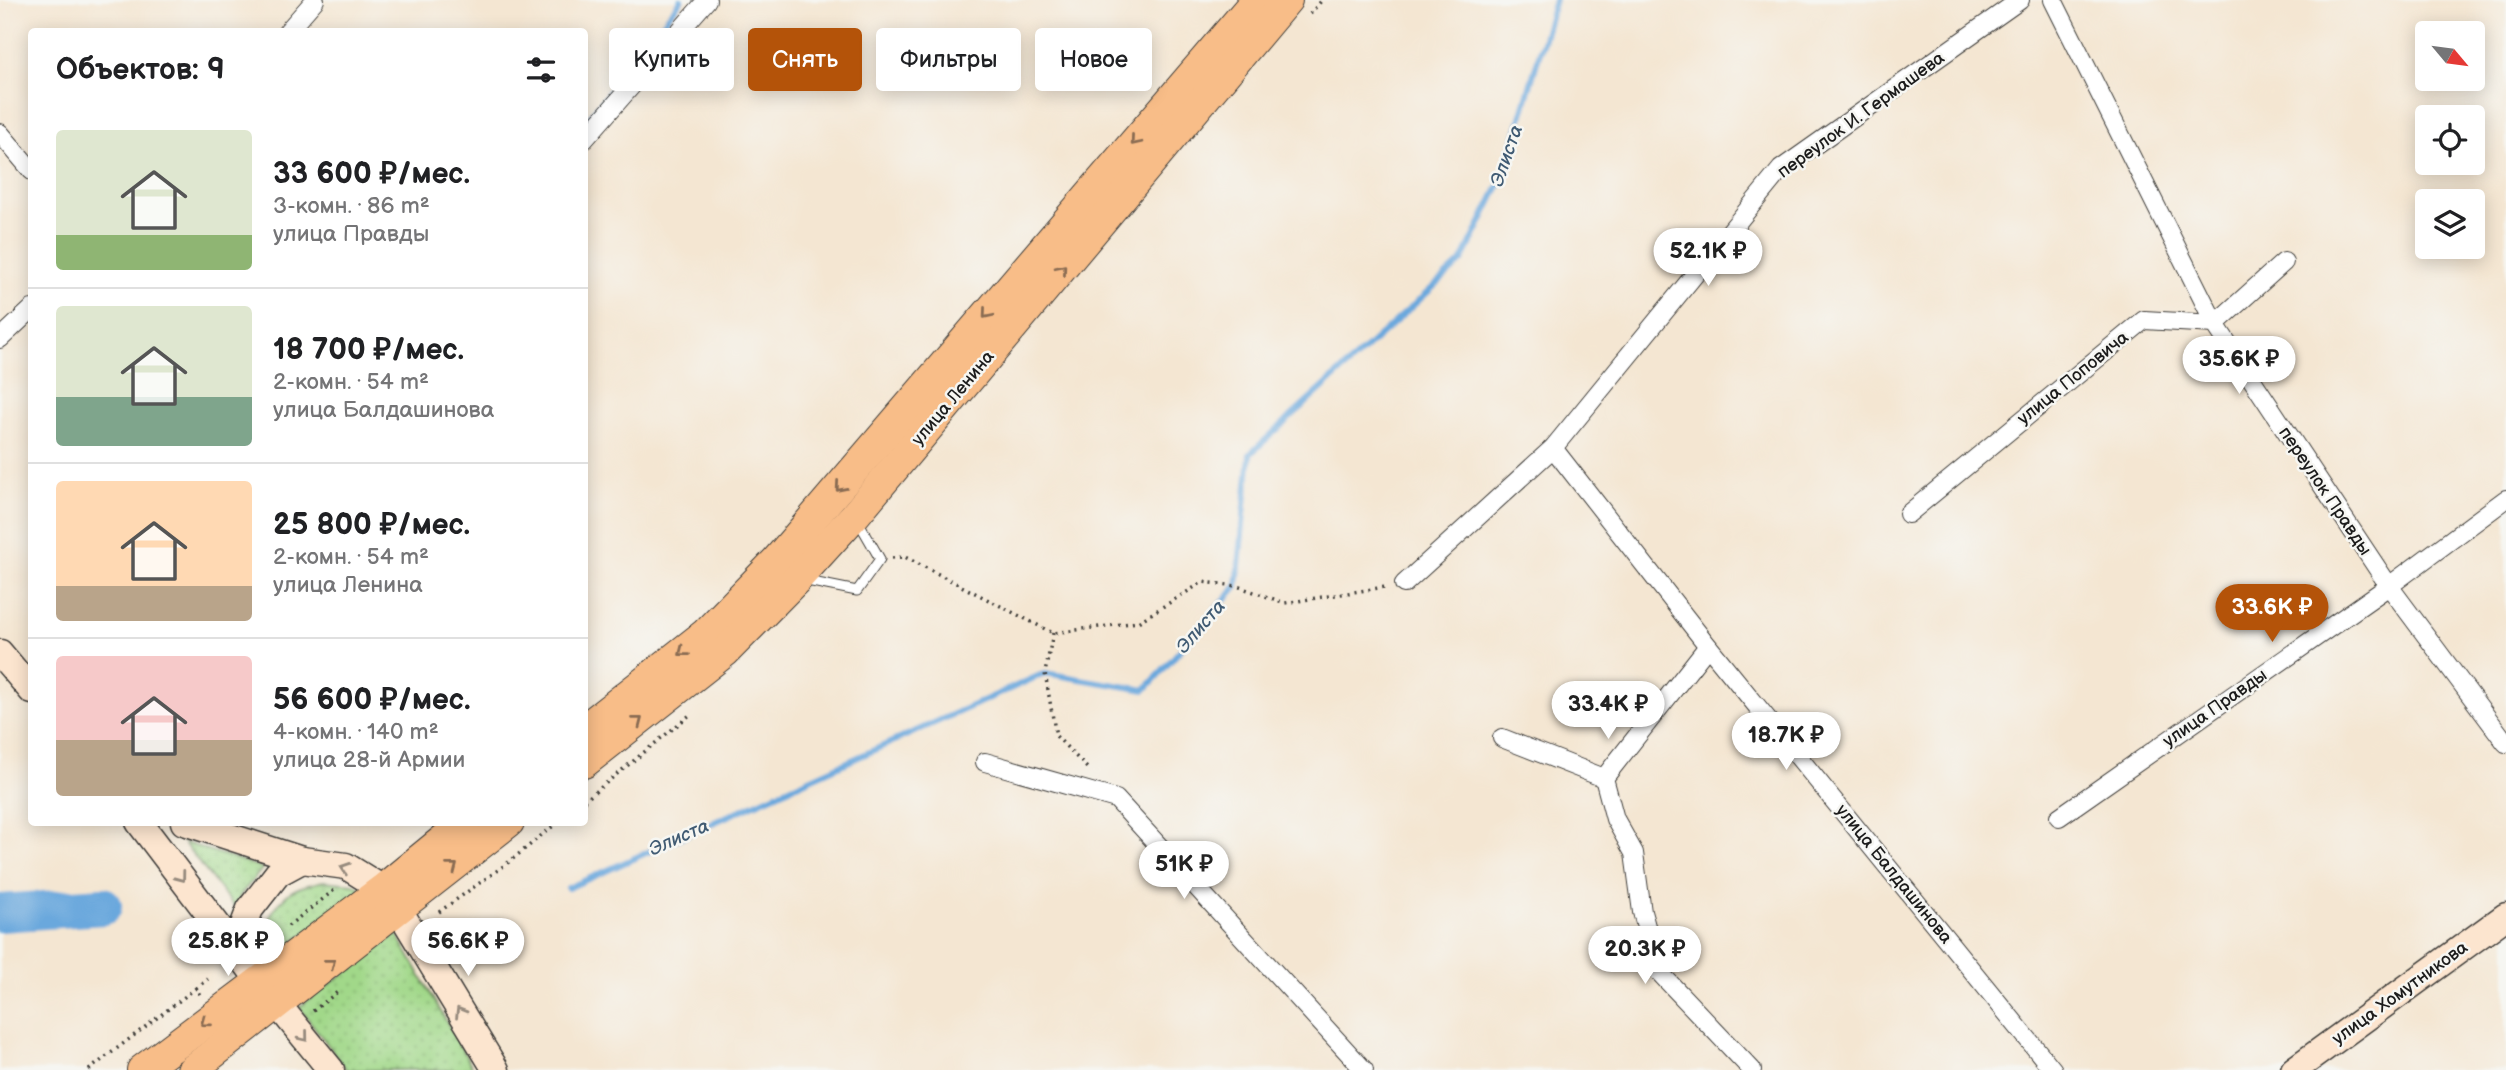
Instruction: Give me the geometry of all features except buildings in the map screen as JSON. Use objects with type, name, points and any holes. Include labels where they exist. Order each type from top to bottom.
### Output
[{"type":"main road","name":"улица Ленина","points":[[588,726],[706,634],[776,561],[1256,0]]},
{"type":"main road","name":"улица Ленина","points":[[588,760],[725,652],[797,579],[855,515],[1287,0]]},
{"type":"main road","points":[[192,1070],[278,1005],[391,899],[462,826]]},
{"type":"main road","points":[[142,1070],[259,980],[503,826]]},
{"type":"street","points":[[290,28],[315,0]]},
{"type":"street","points":[[588,135],[708,0]]},
{"type":"street","name":"переулок И. Гермашева","points":[[1404,584],[1553,448],[1781,169],[2020,0]]},
{"type":"street","name":"переулок Правды","points":[[2053,0],[2215,324],[2389,586],[2506,743]]},
{"type":"street","points":[[0,132],[28,167]]},
{"type":"street","points":[[2215,324],[2284,262]]},
{"type":"street","points":[[0,339],[28,313]]},
{"type":"street","name":"улица Поповича","points":[[1908,514],[2144,320],[2215,324]]},
{"type":"street","name":"улица Балдашинова","points":[[1553,448],[1708,646],[2053,1070]]},
{"type":"street","name":"улица Правды","points":[[2059,817],[2389,586],[2506,499]]},
{"type":"street","points":[[1604,778],[1708,646]]},
{"type":"street","points":[[0,653],[28,686]]},
{"type":"street","points":[[1502,738],[1604,778]]},
{"type":"street","points":[[985,762],[1116,799],[1364,1070]]},
{"type":"street","points":[[1604,778],[1615,819],[1634,853],[1642,912],[1659,972],[1752,1070]]},
{"type":"street","points":[[142,826],[278,1005],[331,1070]]},
{"type":"street","points":[[196,826],[302,860],[346,866],[391,899],[496,1070]]},
{"type":"street","points":[[235,948],[250,909],[278,873],[302,860]]},
{"type":"street","name":"улица Хомутникова","points":[[2294,1070],[2506,916]]},
{"type":"lane","points":[[797,579],[857,591],[880,559],[855,515]]},
{"type":"path","points":[[880,559],[905,557],[1053,633],[1138,622],[1203,582],[1237,586],[1285,603],[1404,584]]},
{"type":"path","points":[[1053,633],[1045,673],[1056,736],[1116,799]]},
{"type":"path","points":[[439,912],[553,826]]},
{"type":"path","points":[[283,929],[344,882]]},
{"type":"path","points":[[89,1070],[208,979]]},
{"type":"path","points":[[196,988],[202,996]]},
{"type":"green space","points":[[183,842],[263,868],[241,894],[235,908]]},
{"type":"green space","points":[[323,881],[354,884],[364,891],[268,960],[264,934],[275,909],[291,892]]},
{"type":"green space","points":[[397,934],[474,1070],[347,1070],[299,1007]]},
{"type":"waterway","points":[[588,119],[681,0]]},
{"type":"waterway","name":"Элиста","points":[[568,888],[1045,673],[1145,690],[1237,586],[1250,454],[1462,261],[1504,176],[1555,0]]},
{"type":"waterway","name":"Элиста","points":[[0,913],[103,906]]}]
